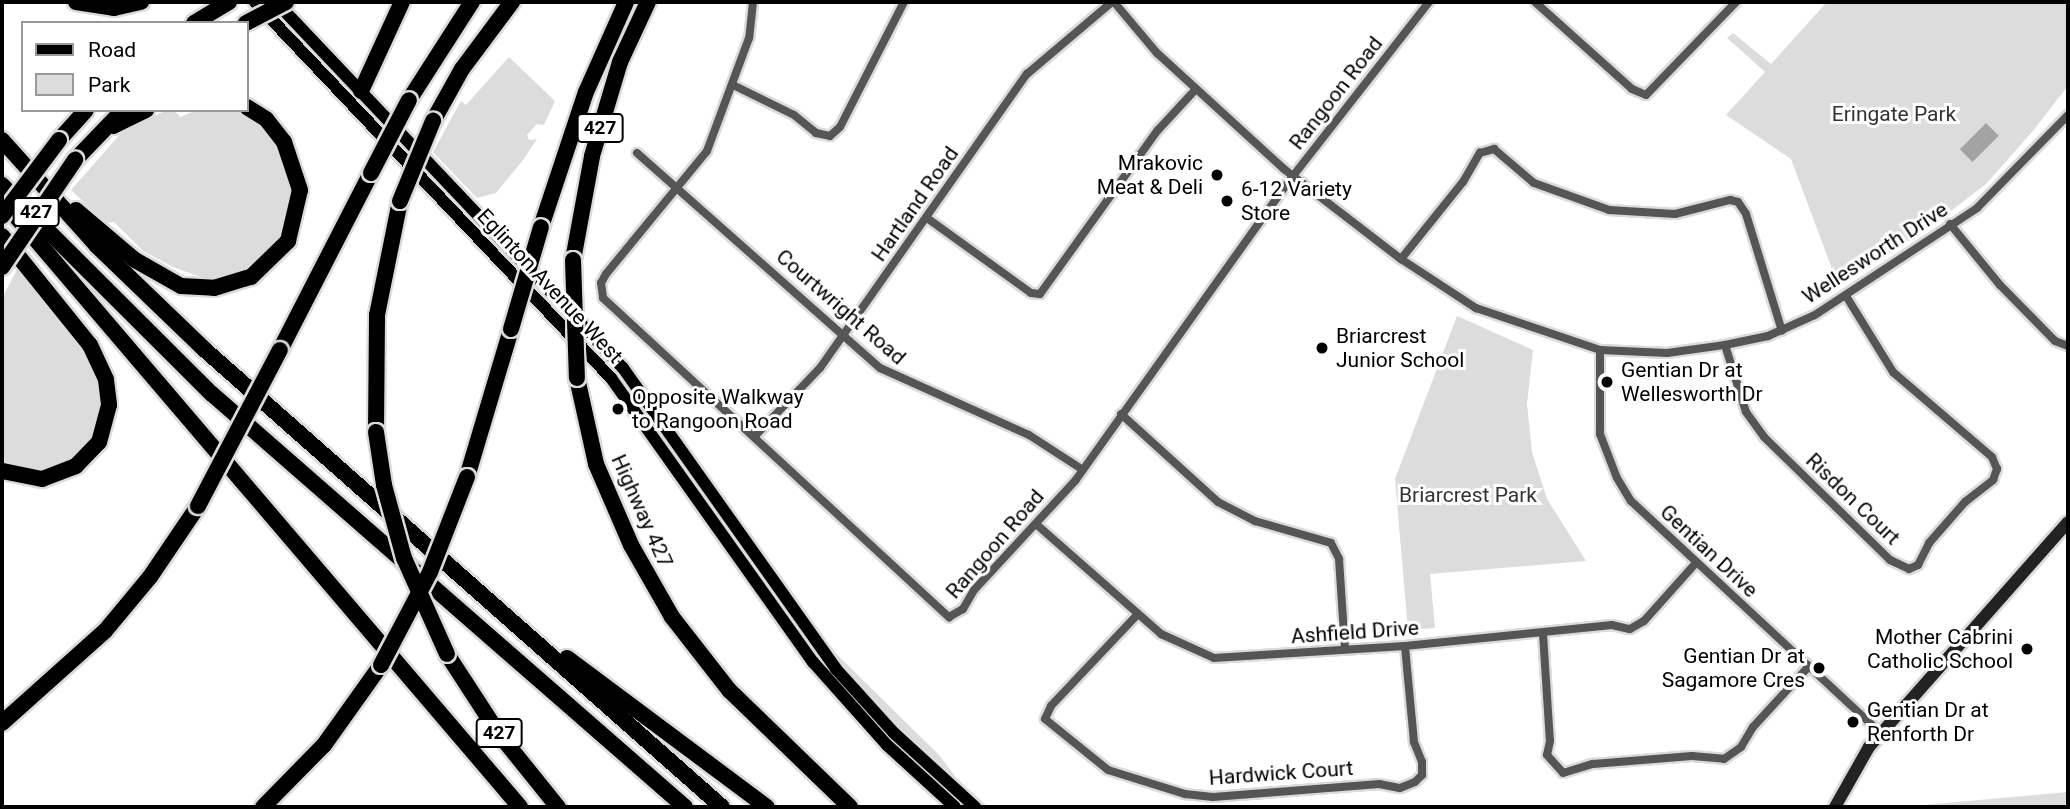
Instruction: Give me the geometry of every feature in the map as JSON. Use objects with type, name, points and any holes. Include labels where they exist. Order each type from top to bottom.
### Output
[{"type":"highway","points":[[76,2],[114,8],[141,2]]},
{"type":"highway","points":[[248,22],[286,2]]},
{"type":"highway","points":[[361,91],[402,2]]},
{"type":"highway","points":[[2,723],[105,631],[150,577],[198,506],[408,100],[472,2]]},
{"type":"highway","name":"427","points":[[512,2],[462,69],[433,121],[400,201],[377,315],[376,432],[397,534],[415,586],[447,654],[499,734],[558,807]]},
{"type":"highway","points":[[269,802],[331,736],[381,665],[430,572],[467,477],[541,227],[586,92],[626,2]]},
{"type":"highway","name":"Highway 427","points":[[648,2],[620,62],[592,156],[573,260],[577,378],[596,464],[631,545],[672,617],[737,698],[848,804]]},
{"type":"highway","points":[[197,21],[223,5]]},
{"type":"highway","points":[[22,163],[159,277],[198,289],[230,285],[260,271],[279,252],[292,231],[298,207],[299,181],[289,151],[266,119],[248,108]]},
{"type":"highway","points":[[2,216],[59,140],[84,112]]},
{"type":"highway","name":"427","points":[[2,267],[75,160],[121,112]]},
{"type":"highway","points":[[96,136],[142,112]]},
{"type":"highway","points":[[2,140],[115,264],[195,341],[471,582],[722,807]]},
{"type":"highway","points":[[2,185],[212,394],[685,807]]},
{"type":"highway","points":[[2,200],[520,807]]},
{"type":"highway","points":[[2,236],[90,345],[106,380],[109,405],[99,442],[76,466],[42,479],[2,471]]},
{"type":"highway","points":[[471,582],[767,807]]},
{"type":"main road","name":"Eglinton Avenue West","points":[[255,2],[611,378],[820,670],[887,745],[955,807]]},
{"type":"main road","name":"Eglinton Avenue West","points":[[276,2],[622,368],[836,669],[894,733],[975,807]]},
{"type":"main road","points":[[1835,807],[1853,771],[1881,733],[2068,522]]},
{"type":"street","points":[[678,188],[706,151],[733,85],[752,27],[753,2]]},
{"type":"street","points":[[733,85],[794,115],[822,136],[830,136],[840,127],[904,2]]},
{"type":"street","name":"Wellesworth Drive","points":[[1113,2],[1196,89],[1293,175],[1401,259],[1476,308],[1600,350],[1667,353],[1725,345],[1782,331],[1846,296],[1977,208],[2068,116]]},
{"type":"street","name":"Hartland Road","points":[[755,436],[820,368],[1027,74],[1113,2]]},
{"type":"street","name":"Rangoon Road","points":[[678,188],[606,274],[601,283],[603,298],[950,617],[963,609],[974,590],[1083,470],[1293,175],[1429,2]]},
{"type":"street","points":[[1535,2],[1632,89],[1646,95],[1736,2]]},
{"type":"street","points":[[927,218],[1031,293],[1040,294],[1172,112],[1196,89]]},
{"type":"street","points":[[2061,125],[2068,132]]},
{"type":"street","points":[[1401,259],[1463,182],[1479,153],[1494,149],[1534,183],[1609,210],[1675,214],[1730,200],[1738,202],[1746,214],[1782,331]]},
{"type":"street","name":"Courtwright Road","points":[[637,153],[842,336],[898,380],[1029,435],[1083,470]]},
{"type":"street","points":[[1950,224],[2006,291],[2055,341],[2068,346]]},
{"type":"street","name":"Risdon Court","points":[[1725,345],[1743,406],[1764,437],[1890,560],[1909,569],[1918,565],[1929,543],[1965,502],[1993,480],[1997,469],[1992,457],[1893,372],[1846,296]]},
{"type":"street","name":"Gentian Drive","points":[[1600,350],[1600,434],[1617,478],[1647,520],[1881,733]]},
{"type":"street","points":[[1121,414],[1218,502],[1255,521],[1331,543],[1339,559],[1345,649]]},
{"type":"street","name":"Ashfield Drive","points":[[1036,524],[1137,615],[1175,643],[1214,658],[1405,646],[1638,626],[1695,564]]},
{"type":"street","name":"Hardwick Court","points":[[1137,615],[1051,706],[1045,719],[1108,770],[1185,794],[1213,797],[1373,784],[1400,788],[1415,782],[1422,775],[1422,762],[1414,742],[1405,646]]},
{"type":"street","points":[[1544,634],[1550,741],[1547,755],[1563,773],[1593,764],[1692,756],[1724,760],[1741,747],[1753,727],[1809,666]]},
{"type":"green space","name":"Eringate Park","points":[[1827,2],[2068,2],[2068,86],[2032,132],[1986,184],[1926,230],[1838,285],[1791,159],[1726,115],[1765,72],[1727,38],[1733,33],[1771,64]]},
{"type":"green space","points":[[509,57],[555,101],[544,125],[537,124],[527,135],[529,140],[537,139],[523,160],[496,193],[477,198],[433,152],[461,101],[466,105]]},
{"type":"green space","points":[[163,112],[176,112],[180,117],[192,112],[241,112],[258,121],[280,145],[292,183],[289,219],[270,251],[241,271],[209,280],[173,267],[143,251],[114,222],[106,223],[71,190],[123,131]]},
{"type":"green space","points":[[19,266],[75,334],[98,375],[103,401],[88,446],[69,462],[47,469],[18,468],[2,460],[2,298]]},
{"type":"green space","name":"Briarcrest Park","points":[[1457,316],[1533,350],[1527,404],[1532,452],[1547,499],[1586,561],[1430,574],[1435,628],[1408,630],[1395,479]]},
{"type":"green space","points":[[809,627],[939,755],[967,792],[989,807],[982,807],[915,747],[871,702]]},
{"type":"green space","points":[[2068,792],[2068,807],[1902,807]]},
{"type":"shaded area","points":[[1986,123],[1999,136],[1973,162],[1960,149]]},
{"type":"place","name":"Mrakovic Meat & Deli","points":[[1217,175]]},
{"type":"place","name":"6-12 Variety Store","points":[[1227,201]]},
{"type":"place","name":"Briarcrest Junior School","points":[[1322,348]]},
{"type":"place","name":"Gentian Dr at Wellesworth Dr","points":[[1607,382]]},
{"type":"place","name":"Opposite Walkway to Rangoon Road","points":[[618,409]]},
{"type":"place","name":"Mother Cabrini Catholic School","points":[[2027,649]]},
{"type":"place","name":"Gentian Dr at Sagamore Cres","points":[[1819,668]]},
{"type":"place","name":"Gentian Dr at Renforth Dr","points":[[1853,722]]}]
